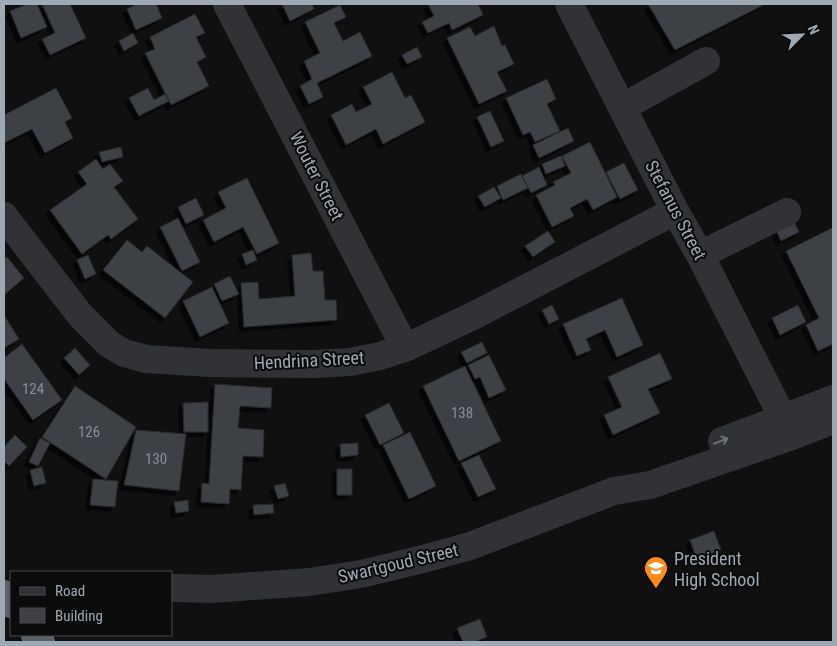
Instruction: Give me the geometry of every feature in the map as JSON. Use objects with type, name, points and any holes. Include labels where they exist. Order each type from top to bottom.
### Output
[{"type":"street","name":"Wouter Street","points":[[227,4],[405,348]]},
{"type":"street","name":"Stefanus Street","points":[[569,4],[787,427]]},
{"type":"street","points":[[623,107],[706,61]]},
{"type":"street","name":"Hendrina Street","points":[[4,216],[80,315],[109,344],[124,353],[134,357],[210,363],[314,364],[350,362],[380,356],[405,348],[474,315],[675,211]]},
{"type":"street","points":[[700,255],[787,212]]},
{"type":"street","name":"Swartgoud Street","points":[[787,427],[833,398]]},
{"type":"street","name":"Swartgoud Street","points":[[172,588],[212,589],[309,582],[362,574],[423,560],[470,546],[614,491],[645,470],[787,427],[833,420]]},
{"type":"building","points":[[28,4],[37,4],[47,27],[21,38],[10,11]]},
{"type":"building","points":[[42,4],[70,4],[86,38],[50,55],[42,39],[55,33]]},
{"type":"building","points":[[137,4],[156,4],[162,18],[136,30],[127,9]]},
{"type":"building","points":[[282,4],[312,4],[314,9],[290,21]]},
{"type":"building","points":[[428,4],[478,4],[483,15],[452,30],[449,23],[428,33],[422,22],[434,16]]},
{"type":"building","points":[[648,4],[765,4],[675,50]]},
{"type":"building","points":[[340,5],[346,17],[334,23],[343,41],[360,32],[372,56],[317,83],[323,97],[309,104],[300,86],[312,79],[304,61],[320,53],[305,22]]},
{"type":"building","points":[[195,14],[205,33],[196,37],[206,57],[197,62],[209,86],[171,105],[145,53],[155,49],[150,37]]},
{"type":"building","points":[[494,26],[502,46],[505,45],[514,64],[497,72],[507,91],[479,104],[447,38],[470,27],[475,36]]},
{"type":"building","points":[[133,33],[138,43],[124,51],[119,41]]},
{"type":"building","points":[[417,47],[422,57],[407,64],[402,55]]},
{"type":"building","points":[[392,72],[405,98],[411,95],[425,122],[383,144],[376,129],[346,145],[331,115],[352,104],[356,112],[372,104],[363,87]]},
{"type":"building","points":[[547,79],[556,99],[547,104],[560,131],[535,142],[530,132],[523,135],[506,98]]},
{"type":"building","points":[[56,88],[72,118],[65,122],[73,138],[45,153],[32,129],[4,143],[4,115]]},
{"type":"building","points":[[148,88],[154,100],[165,94],[169,101],[139,116],[129,98]]},
{"type":"building","points":[[490,111],[504,141],[491,147],[477,117]]},
{"type":"building","points":[[568,128],[574,141],[539,158],[533,145]]},
{"type":"building","points":[[590,142],[617,197],[593,210],[587,199],[570,208],[574,216],[552,227],[536,195],[555,185],[553,182],[571,173],[562,156]]},
{"type":"building","points":[[121,147],[123,157],[102,162],[99,152]]},
{"type":"building","points":[[561,156],[565,166],[546,174],[542,164]]},
{"type":"building","points":[[96,159],[103,169],[110,164],[123,181],[114,187],[138,219],[111,239],[108,235],[82,254],[50,210],[87,184],[78,172]]},
{"type":"building","points":[[624,163],[638,190],[620,199],[606,172]]},
{"type":"building","points":[[539,167],[547,185],[531,193],[522,176]]},
{"type":"building","points":[[521,174],[528,188],[503,200],[497,186]]},
{"type":"building","points":[[247,178],[279,243],[257,254],[243,227],[214,242],[203,220],[226,208],[218,192]]},
{"type":"building","points":[[494,187],[501,198],[485,207],[478,196]]},
{"type":"building","points":[[196,198],[204,215],[186,224],[178,207]]},
{"type":"building","points":[[178,218],[200,262],[182,271],[160,227]]},
{"type":"building","points":[[793,220],[799,232],[781,241],[775,228]]},
{"type":"building","points":[[832,228],[833,344],[818,351],[806,325],[819,318],[786,251]]},
{"type":"building","points":[[548,231],[555,242],[533,257],[525,246]]},
{"type":"building","points":[[127,240],[142,252],[147,246],[193,282],[165,318],[103,270]]},
{"type":"building","points":[[253,250],[257,260],[246,265],[242,254]]},
{"type":"building","points":[[311,253],[313,271],[323,271],[325,300],[336,300],[337,320],[244,327],[241,283],[258,282],[259,299],[295,296],[292,255]]},
{"type":"building","points":[[88,255],[96,274],[85,279],[77,260]]},
{"type":"building","points":[[7,257],[24,278],[4,295],[4,259]]},
{"type":"building","points":[[230,276],[239,294],[222,301],[214,284]]},
{"type":"building","points":[[212,287],[229,323],[200,337],[183,301]]},
{"type":"building","points":[[622,298],[643,345],[617,357],[605,330],[586,339],[591,350],[577,356],[563,324]]},
{"type":"building","points":[[552,305],[559,319],[549,324],[542,310]]},
{"type":"building","points":[[798,305],[806,322],[780,335],[772,318]]},
{"type":"building","points":[[4,315],[19,339],[4,348]]},
{"type":"building","points":[[482,342],[487,353],[467,363],[461,352]]},
{"type":"building","points":[[22,344],[62,400],[33,420],[4,379],[4,358]]},
{"type":"building","points":[[75,348],[90,365],[79,375],[64,358]]},
{"type":"building","points":[[660,353],[672,379],[648,389],[660,413],[613,435],[604,415],[622,407],[608,377]]},
{"type":"building","points":[[489,355],[506,390],[489,398],[480,377],[475,379],[468,365]]},
{"type":"building","points":[[465,366],[501,441],[459,461],[423,386]]},
{"type":"building","points":[[215,384],[272,388],[271,408],[240,406],[238,428],[264,430],[263,457],[243,456],[241,490],[230,489],[229,504],[201,502],[202,483],[209,484]]},
{"type":"building","points":[[75,386],[136,427],[106,479],[42,437]]},
{"type":"building","points":[[208,402],[208,432],[184,432],[183,403]]},
{"type":"building","points":[[389,403],[404,433],[380,445],[365,415]]},
{"type":"building","points":[[136,430],[186,434],[179,491],[124,485]]},
{"type":"building","points":[[410,432],[436,486],[409,499],[383,445]]},
{"type":"building","points":[[15,435],[27,447],[9,466],[4,461],[4,447]]},
{"type":"building","points":[[40,438],[50,443],[38,466],[29,462]]},
{"type":"building","points":[[358,443],[358,455],[341,457],[340,444]]},
{"type":"building","points":[[479,455],[496,489],[478,497],[461,463]]},
{"type":"building","points":[[42,467],[46,483],[34,486],[30,470]]},
{"type":"building","points":[[337,469],[352,469],[352,495],[337,495]]},
{"type":"building","points":[[93,479],[118,481],[115,507],[90,505]]},
{"type":"building","points":[[285,483],[289,496],[278,499],[274,486]]},
{"type":"building","points":[[188,500],[189,511],[176,513],[174,502]]},
{"type":"building","points":[[273,504],[274,513],[254,515],[253,505]]},
{"type":"building","points":[[714,531],[721,550],[697,560],[690,540]]},
{"type":"building","points":[[480,619],[487,637],[474,642],[463,642],[457,628]]},
{"type":"place","name":"President High School","points":[[656,589]]}]
